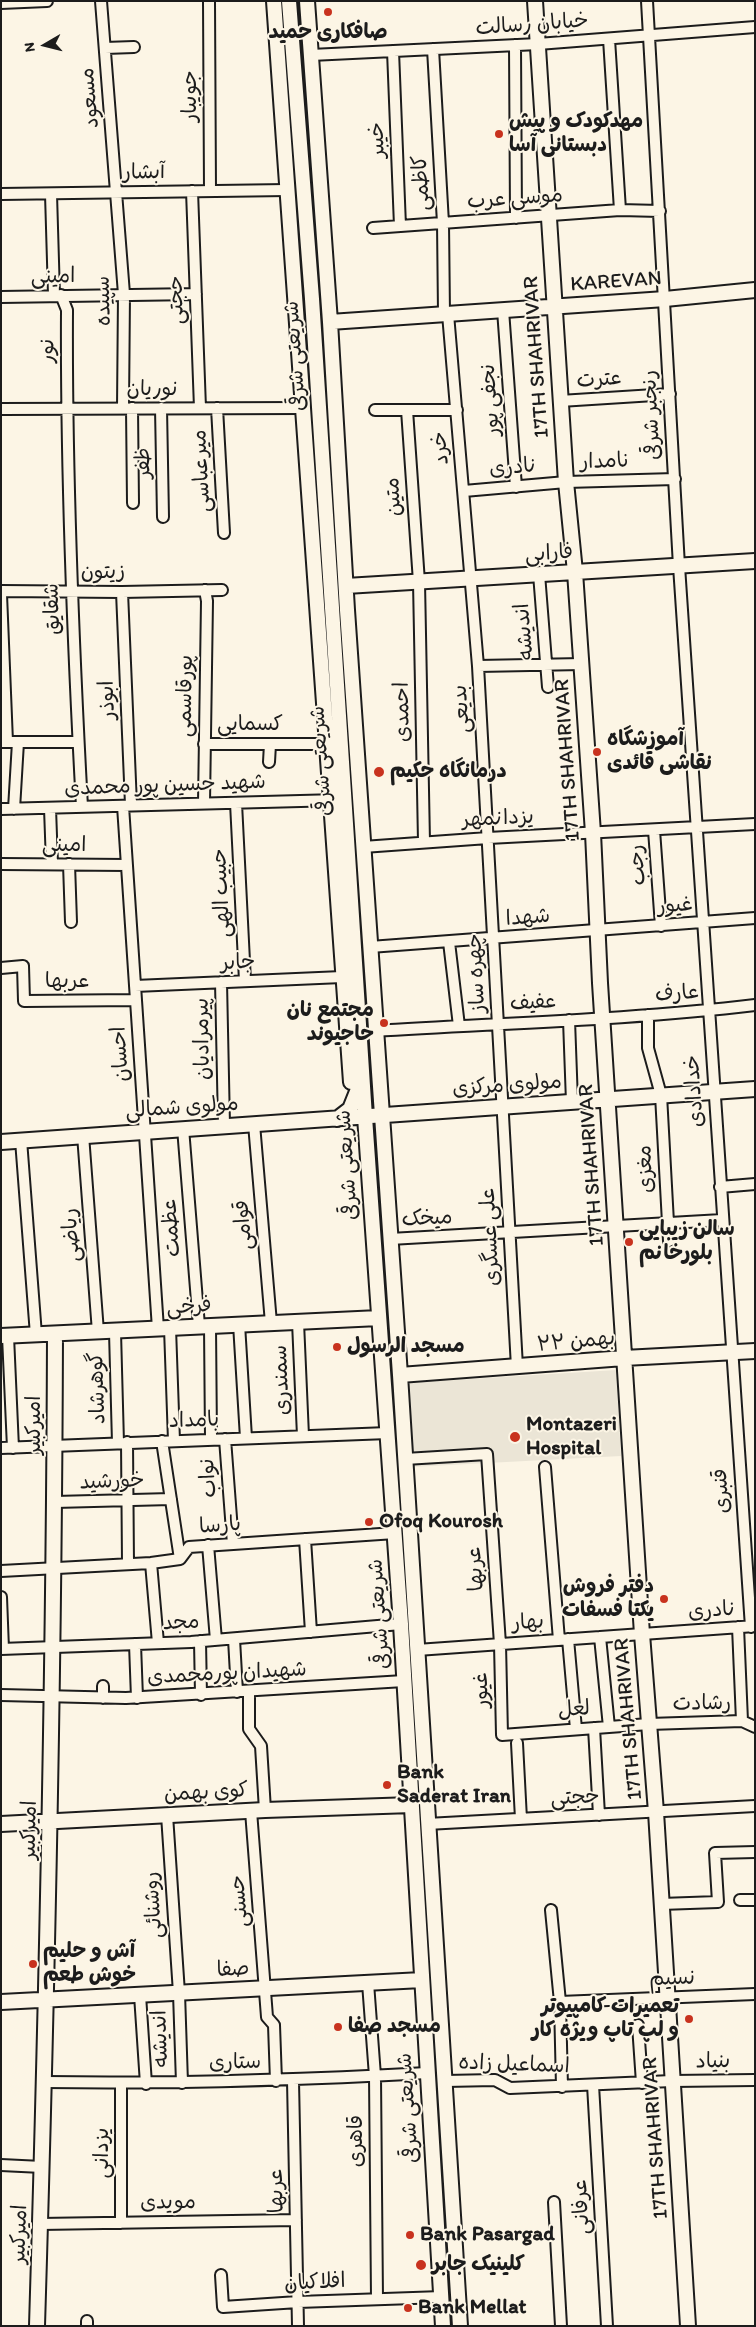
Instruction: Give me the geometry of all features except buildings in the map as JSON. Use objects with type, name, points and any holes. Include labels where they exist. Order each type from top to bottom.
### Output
[{"type":"street","points":[[1,3],[47,1]]},
{"type":"street","name":"مسعود","points":[[101,1],[117,192]]},
{"type":"street","name":"جویبار","points":[[209,1],[210,191]]},
{"type":"street","name":"شریعتی شرقی","points":[[274,1],[342,977],[362,1060],[357,1079],[365,1117],[388,1433],[443,2326]]},
{"type":"street","name":"شریعتی شرقی","points":[[288,1],[312,298],[345,799],[352,1017]]},
{"type":"street","name":"شریعتی شرقی","points":[[307,1],[330,322],[375,1031],[400,1375],[460,2326]]},
{"type":"street","name":"17TH SHAHRIVAR","points":[[535,1],[560,401],[582,664],[602,1018],[642,1634],[656,1812],[688,2326]]},
{"type":"street","name":"رنجبر شرقی","points":[[647,1],[679,566],[696,827]]},
{"type":"street","name":"خیابان رسالت","points":[[310,55],[538,44],[755,28]]},
{"type":"street","points":[[609,39],[620,210]]},
{"type":"street","points":[[515,45],[516,218]]},
{"type":"street","points":[[105,48],[134,47]]},
{"type":"street","name":"کاظمی","points":[[433,49],[446,314]]},
{"type":"street","name":"خیبر","points":[[392,51],[400,226]]},
{"type":"street","points":[[279,68],[294,66]]},
{"type":"street","points":[[297,110],[300,116],[306,118],[314,110]]},
{"type":"street","points":[[298,132],[304,125],[309,125],[314,128],[316,133]]},
{"type":"street","name":"آبشار","points":[[1,194],[287,190]]},
{"type":"street","name":"حجتی","points":[[192,191],[200,408]]},
{"type":"street","name":"سپیده","points":[[117,192],[124,294],[127,408],[133,503]]},
{"type":"street","name":"نور","points":[[51,194],[57,295],[67,310],[66,409]]},
{"type":"street","name":"موسی عرب","points":[[374,228],[620,210],[660,211]]},
{"type":"street","points":[[294,282],[312,298],[296,322]]},
{"type":"street","name":"KAREVAN","points":[[330,322],[665,299],[755,290]]},
{"type":"street","name":"امینی","points":[[1,297],[196,294]]},
{"type":"street","name":"نجفی پور","points":[[503,310],[516,487]]},
{"type":"street","name":"خرد","points":[[446,314],[457,410],[472,578]]},
{"type":"street","name":"عترت","points":[[560,401],[670,394]]},
{"type":"street","name":"ظفر","points":[[161,408],[163,517]]},
{"type":"street","name":"میرعباسی","points":[[217,408],[224,533]]},
{"type":"street","name":"نوریان","points":[[1,409],[303,408]]},
{"type":"street","name":"شقایق","points":[[66,409],[71,592],[82,807]]},
{"type":"street","points":[[375,410],[457,410]]},
{"type":"street","name":"متین","points":[[407,410],[419,582]]},
{"type":"street","name":"نامدار","points":[[566,482],[675,479]]},
{"type":"street","name":"نادری","points":[[464,491],[566,482]]},
{"type":"street","name":"فارابی","points":[[346,586],[755,561]]},
{"type":"street","name":"اندیشه","points":[[539,574],[548,687]]},
{"type":"street","name":"بدیعی","points":[[472,578],[488,838]]},
{"type":"street","name":"احمدی","points":[[419,582],[424,842]]},
{"type":"street","name":"پورقاسمی","points":[[204,804],[207,601],[205,590]]},
{"type":"street","name":"زیتون","points":[[1,593],[222,590]]},
{"type":"street","name":"ابوذر","points":[[122,592],[127,805]]},
{"type":"street","points":[[1,593],[8,742],[14,809]]},
{"type":"street","points":[[478,666],[582,664]]},
{"type":"street","points":[[8,742],[78,742]]},
{"type":"street","name":"کسمایی","points":[[204,744],[326,744]]},
{"type":"street","points":[[269,762],[270,744]]},
{"type":"street","name":"شهید حسین پور محمدی","points":[[1,809],[345,799]]},
{"type":"street","name":"حبیب الهی","points":[[236,803],[245,981]]},
{"type":"street","name":"احسان","points":[[127,805],[127,865],[144,1131],[174,1441]]},
{"type":"street","points":[[50,808],[52,864]]},
{"type":"street","name":"یزدانمهر","points":[[363,847],[488,838],[593,834],[755,824]]},
{"type":"street","name":"خدادادی","points":[[696,827],[732,1352]]},
{"type":"street","name":"رجب","points":[[654,830],[661,926]]},
{"type":"street","name":"چهره ساز","points":[[488,838],[502,1106]]},
{"type":"street","name":"امینی","points":[[1,864],[127,865]]},
{"type":"street","points":[[68,864],[72,922]]},
{"type":"street","name":"غیور","points":[[598,932],[755,918]]},
{"type":"street","name":"شهدا","points":[[370,947],[598,932]]},
{"type":"street","points":[[449,942],[459,1026]]},
{"type":"street","name":"عربها","points":[[1,968],[23,966],[24,1001],[136,1000]]},
{"type":"street","name":"جابر","points":[[135,986],[342,977]]},
{"type":"street","name":"پیرمرادیان","points":[[221,982],[224,1125]]},
{"type":"street","name":"عارف","points":[[602,1018],[708,1011],[755,1005]]},
{"type":"street","name":"مغزی","points":[[648,1015],[648,1048],[661,1096],[669,1241]]},
{"type":"street","points":[[337,1118],[350,1109],[355,1099],[357,1079],[352,1017]]},
{"type":"street","name":"عفیف","points":[[375,1031],[602,1018]]},
{"type":"street","points":[[569,1020],[572,1102]]},
{"type":"street","points":[[362,1060],[372,1062],[377,1058]]},
{"type":"street","name":"مولوی مرکزی","points":[[365,1117],[755,1089]]},
{"type":"street","name":"علی عسگری","points":[[502,1106],[517,1367]]},
{"type":"street","name":"مولوی شمالی","points":[[1,1142],[224,1125],[365,1117]]},
{"type":"street","name":"قوامی","points":[[254,1124],[271,1323]]},
{"type":"street","name":"عظمت","points":[[183,1128],[204,1326],[212,1439]]},
{"type":"street","name":"ریاضی","points":[[83,1135],[98,1332]]},
{"type":"street","points":[[21,1140],[36,1335]]},
{"type":"street","points":[[370,1189],[378,1184],[386,1189]]},
{"type":"street","points":[[720,1187],[755,1184]]},
{"type":"street","points":[[616,1225],[722,1220]]},
{"type":"street","name":"میخک","points":[[390,1239],[616,1225]]},
{"type":"street","name":"فرخی","points":[[5,1336],[379,1318]]},
{"type":"street","name":"سمندری","points":[[298,1322],[303,1436]]},
{"type":"street","points":[[239,1324],[246,1438]]},
{"type":"street","name":"گوهرشاد","points":[[115,1332],[128,1499],[128,1564]]},
{"type":"street","name":"امیرکبیر","points":[[37,2326],[45,2082],[54,1647],[55,1335]]},
{"type":"street","points":[[5,1336],[13,1448]]},
{"type":"street","name":"۲۲ بهمن","points":[[400,1375],[624,1358],[755,1351]]},
{"type":"street","name":"قنبری","points":[[732,1352],[753,1626]]},
{"type":"street","name":"بامداد","points":[[1,1448],[388,1433]]},
{"type":"street","name":"نواب","points":[[226,1439],[233,1544]]},
{"type":"street","points":[[162,1441],[180,1559]]},
{"type":"street","name":"عربها","points":[[405,1458],[487,1454],[500,1644]]},
{"type":"street","points":[[544,1467],[563,1640],[576,1729]]},
{"type":"street","name":"خورشید","points":[[55,1502],[171,1499]]},
{"type":"street","name":"پارسا","points":[[1,1571],[128,1564],[180,1559],[189,1547],[208,1545],[394,1533]]},
{"type":"street","points":[[305,1539],[311,1632]]},
{"type":"street","points":[[208,1545],[216,1640]]},
{"type":"street","points":[[151,1562],[158,1643]]},
{"type":"street","points":[[1,1597],[2,1649]]},
{"type":"street","name":"مجد","points":[[2,1649],[216,1640],[401,1624]]},
{"type":"street","name":"نادری","points":[[642,1634],[753,1626]]},
{"type":"street","points":[[738,1628],[742,1721]]},
{"type":"street","name":"بهار","points":[[417,1650],[642,1634]]},
{"type":"street","points":[[600,1637],[609,1726]]},
{"type":"street","points":[[234,1638],[238,1692]]},
{"type":"street","points":[[200,1641],[202,1695]]},
{"type":"street","points":[[135,1644],[137,1698]]},
{"type":"street","name":"غیور","points":[[500,1644],[502,1734]]},
{"type":"street","name":"شهیدان پورمحمدی","points":[[53,1698],[137,1698],[202,1695],[404,1681]]},
{"type":"street","points":[[103,1698],[104,1686]]},
{"type":"street","name":"حسنی","points":[[249,1691],[249,1729],[261,1746],[258,1810],[268,2017],[274,2025],[276,2081]]},
{"type":"street","points":[[1,1695],[53,1698]]},
{"type":"street","name":"رشادت","points":[[649,1724],[742,1721],[755,1728]]},
{"type":"street","name":"لعل","points":[[502,1734],[649,1724]]},
{"type":"street","points":[[594,1728],[599,1815]]},
{"type":"street","points":[[518,1743],[521,1820]]},
{"type":"street","name":"کوی بهمن","points":[[1,1824],[258,1810],[412,1805]]},
{"type":"street","name":"حجتی","points":[[427,1824],[755,1806]]},
{"type":"street","name":"روشنائی","points":[[167,1816],[179,1993]]},
{"type":"street","points":[[661,1904],[718,1902],[715,1853],[755,1852]]},
{"type":"street","points":[[740,1900],[755,1900]]},
{"type":"street","points":[[551,1910],[560,2002],[562,2087]]},
{"type":"street","name":"صفا","points":[[1,2002],[422,1980]]},
{"type":"street","name":"قاهری","points":[[368,1983],[375,2076],[377,2299]]},
{"type":"street","name":"اندیشه","points":[[179,1993],[182,2083]]},
{"type":"street","name":"نسیم","points":[[560,2002],[755,1994]]},
{"type":"street","points":[[140,1995],[146,2084]]},
{"type":"street","points":[[638,2025],[642,2083]]},
{"type":"street","name":"ستاری","points":[[45,2082],[146,2084],[276,2081],[427,2072]]},
{"type":"street","name":"عربها","points":[[293,2080],[298,2326]]},
{"type":"street","name":"اسماعیل زاده","points":[[444,2081],[495,2080],[510,2088],[672,2081]]},
{"type":"street","name":"بنیاد","points":[[672,2081],[755,2080]]},
{"type":"street","name":"یزدانی","points":[[121,2223],[122,2084]]},
{"type":"street","name":"عرفانی","points":[[594,2085],[607,2326]]},
{"type":"street","points":[[431,2138],[448,2138]]},
{"type":"street","points":[[1,2166],[42,2167]]},
{"type":"street","points":[[554,2202],[561,2326]]},
{"type":"street","name":"مویدی","points":[[40,2224],[296,2220]]},
{"type":"street","name":"افلاکیان","points":[[221,2274],[222,2307],[298,2302],[442,2297]]},
{"type":"shaded area","name":"Montazeri Hospital","points":[[616,1370],[621,1456],[411,1467],[406,1383]]},
{"type":"place","name":"صافکاری حمید","points":[[328,12]]},
{"type":"place","name":"مهدکودک و پیش دبستانی آسا","points":[[499,134]]},
{"type":"place","name":"آموزشگاه نقاشی قائدی","points":[[597,752]]},
{"type":"place","name":"درمانگاه حکیم","points":[[379,772]]},
{"type":"place","name":"مجتمع نان حاجیوند","points":[[384,1023]]},
{"type":"place","name":"سالن زیبایی بلورخانم","points":[[629,1242]]},
{"type":"place","name":"مسجد الرسول","points":[[337,1347]]},
{"type":"place","name":"Montazeri Hospital","points":[[515,1437]]},
{"type":"place","name":"Ofoq Kourosh","points":[[369,1522]]},
{"type":"place","name":"دفتر فروش یکتا فسفات","points":[[664,1599]]},
{"type":"place","name":"Bank Saderat Iran","points":[[387,1785]]},
{"type":"place","name":"آش و حلیم خوش طعم","points":[[33,1964]]},
{"type":"place","name":"تعمیرات کامپیوتر و لپ تاپ ویژه کار","points":[[689,2019]]},
{"type":"place","name":"مسجد صفا","points":[[338,2027]]},
{"type":"place","name":"Bank Pasargad","points":[[410,2235]]},
{"type":"place","name":"کلینیک جابر","points":[[421,2265]]},
{"type":"place","name":"Bank Mellat","points":[[408,2308]]}]
